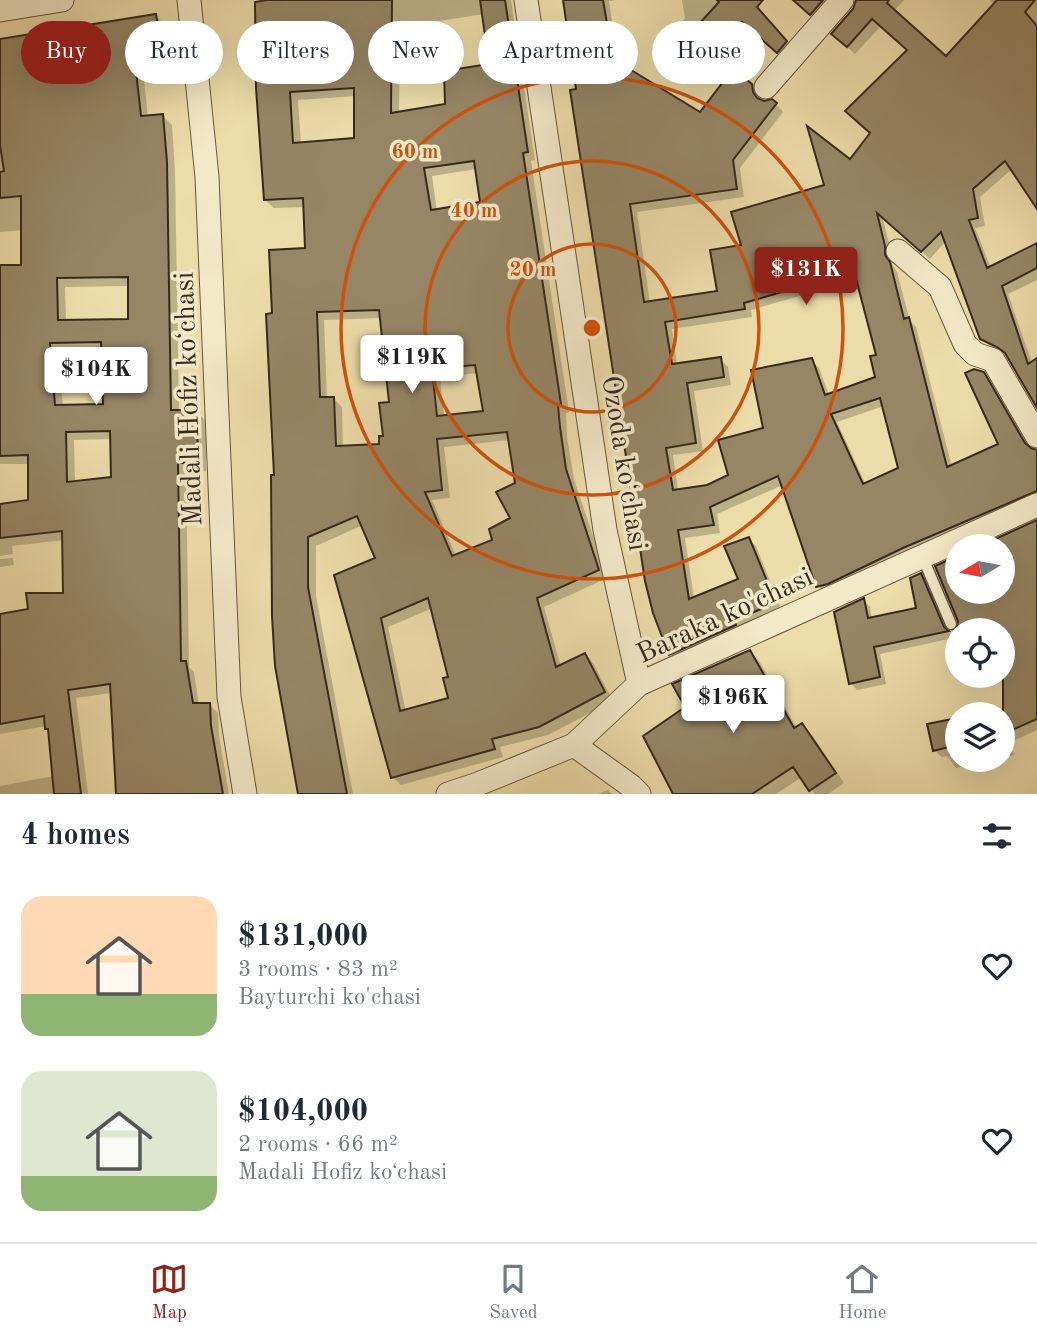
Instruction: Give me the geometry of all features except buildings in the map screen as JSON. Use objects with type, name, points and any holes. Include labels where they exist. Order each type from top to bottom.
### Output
[{"type":"street","points":[[0,10],[62,0]]},
{"type":"street","name":"Madali Hofiz koʻchasi","points":[[189,0],[207,177],[229,697],[245,794]]},
{"type":"street","name":"Ozoda koʻchasi","points":[[526,0],[605,530],[639,684]]},
{"type":"street","points":[[765,87],[842,0]]},
{"type":"street","points":[[898,251],[940,287],[965,344],[975,354],[993,360],[1037,436]]},
{"type":"street","name":"Baraka ko'chasi","points":[[448,794],[574,745],[639,684],[1037,505]]},
{"type":"street","points":[[574,745],[639,794]]},
{"type":"lane","points":[[922,556],[948,618]]}]
